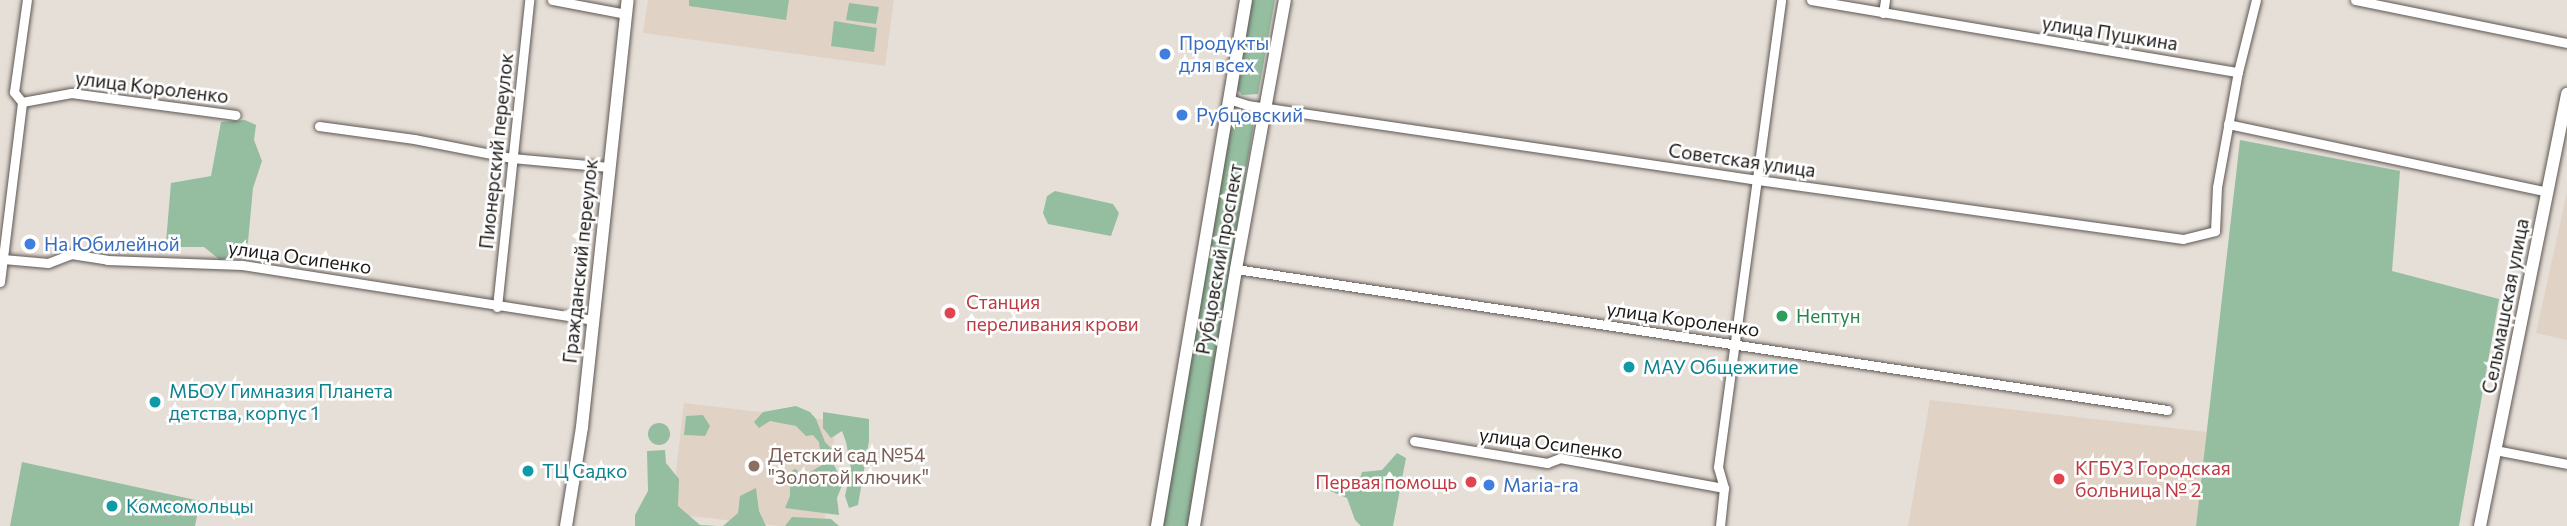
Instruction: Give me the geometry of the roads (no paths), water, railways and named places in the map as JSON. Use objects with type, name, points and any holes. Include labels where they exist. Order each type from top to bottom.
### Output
[{"type":"street","points":[[0,282],[22,102],[14,92],[27,0]]},
{"type":"street","name":"Пионерский переулок","points":[[497,307],[529,0]]},
{"type":"street","points":[[552,0],[626,14]]},
{"type":"street","name":"Гражданский переулок","points":[[566,526],[582,428],[628,0]]},
{"type":"street","name":"Рубцовский проспект","points":[[1157,526],[1246,0]]},
{"type":"street","name":"Рубцовский проспект","points":[[1194,526],[1236,270],[1285,0]]},
{"type":"street","points":[[1720,526],[1724,488],[1718,467],[1737,344],[1781,0]]},
{"type":"street","name":"улица Пушкина","points":[[1811,0],[2238,72]]},
{"type":"street","points":[[1883,13],[1885,0]]},
{"type":"street","points":[[2256,0],[2228,124],[2547,192]]},
{"type":"street","points":[[2355,0],[2567,43]]},
{"type":"street","name":"улица Короленко","points":[[22,102],[71,93],[236,115]]},
{"type":"street","name":"Сельмашская улица","points":[[2480,526],[2567,94]]},
{"type":"street","name":"Советская улица","points":[[1229,99],[1265,108],[2183,239],[2215,231],[2217,187],[2228,124]]},
{"type":"street","points":[[319,126],[414,139],[512,158],[609,167]]},
{"type":"street","name":"улица Осипенко","points":[[3,259],[48,262],[71,254],[107,260],[242,265],[593,320]]},
{"type":"street","name":"улица Короленко","points":[[1236,270],[2167,410]]},
{"type":"street","name":"улица Осипенко","points":[[1415,441],[1547,463],[1560,458],[1724,488]]},
{"type":"street","points":[[2495,450],[2567,464]]},
{"type":"place","name":"Продукты для всех","points":[[1165,54]]},
{"type":"place","name":"Рубцовский","points":[[1182,115]]},
{"type":"place","name":"На Юбилейной","points":[[30,244]]},
{"type":"place","name":"Станция переливания крови","points":[[950,313]]},
{"type":"place","name":"Нептун","points":[[1782,316]]},
{"type":"place","name":"МАУ Общежитие","points":[[1629,367]]},
{"type":"place","name":"МБОУ Гимназия Планета детства, корпус 1","points":[[155,402]]},
{"type":"place","name":"Детский сад №54 \"Золотой ключик\"","points":[[754,466]]},
{"type":"place","name":"ТЦ Садко","points":[[528,471]]},
{"type":"place","name":"КГБУЗ Городская больница № 2","points":[[2059,479]]},
{"type":"place","name":"Первая помощь","points":[[1471,482]]},
{"type":"place","name":"Maria-ra","points":[[1489,485]]},
{"type":"place","name":"Комсомольцы","points":[[112,506]]}]
